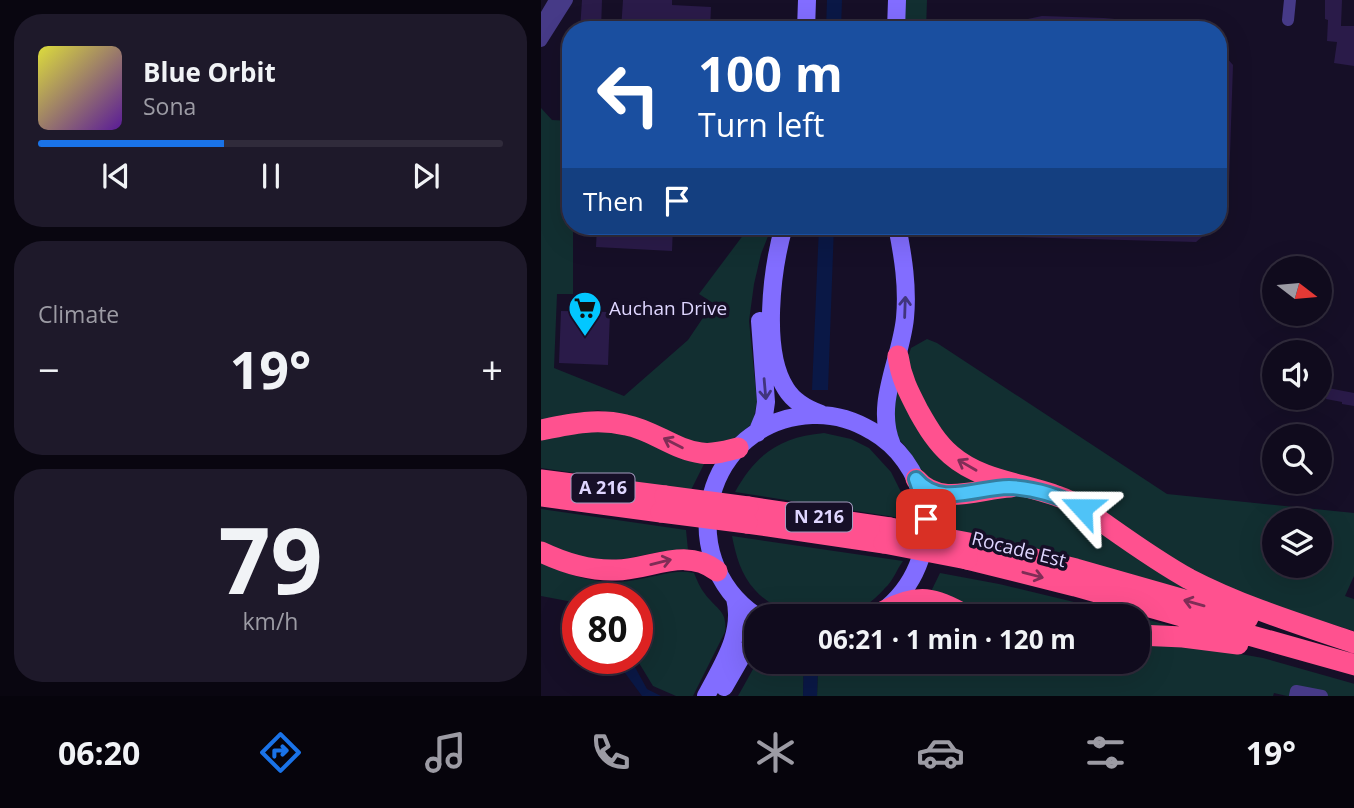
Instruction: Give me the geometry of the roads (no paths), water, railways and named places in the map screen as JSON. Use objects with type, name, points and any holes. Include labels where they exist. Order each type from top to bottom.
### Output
[{"type":"highway","points":[[898,356],[904,384],[928,428],[943,448],[973,470],[1058,496],[1082,508],[1153,558],[1202,585],[1354,646]]},
{"type":"highway","points":[[541,430],[579,422],[602,421],[636,427],[683,448],[702,453],[738,448]]},
{"type":"highway","points":[[916,479],[925,489],[943,494],[998,488],[1030,489]]},
{"type":"highway","name":"Rocade Est","points":[[541,480],[663,504]]},
{"type":"highway","name":"Rocade Est","points":[[541,496],[663,504],[748,515],[887,535],[970,552],[1066,566],[1354,646]]},
{"type":"highway","points":[[541,552],[575,565],[602,569],[629,569],[681,559],[702,562],[717,570]]},
{"type":"highway","name":"Rocade Est","points":[[970,552],[1075,586],[1354,665]]},
{"type":"highway","points":[[898,604],[911,599],[943,604]]},
{"type":"highway","points":[[1150,635],[1204,639],[1284,655],[1312,653]]},
{"type":"main road","points":[[806,21],[807,0]]},
{"type":"main road","points":[[896,21],[897,0]]},
{"type":"main road","points":[[757,433],[766,402],[760,337],[761,294],[769,255],[778,235]]},
{"type":"main road","points":[[780,235],[772,292],[773,340],[781,380],[791,396],[802,405],[824,415],[857,423],[892,445],[916,479],[923,499],[926,519],[923,550],[906,588],[889,604]]},
{"type":"main road","points":[[892,445],[885,427],[885,416],[904,329],[906,300],[899,235]]},
{"type":"main road","points":[[744,606],[735,598],[717,570],[710,551],[707,531],[710,501],[720,472],[738,448],[773,424],[806,416],[824,415]]},
{"type":"main road","points":[[706,696],[735,634],[735,598]]},
{"type":"main road","points":[[718,696],[744,653]]},
{"type":"street","points":[[541,24],[555,0]]},
{"type":"street","points":[[541,41],[567,0]]},
{"type":"street","points":[[1288,20],[1290,0]]},
{"type":"street","points":[[1296,694],[1322,696]]},
{"type":"water","points":[[827,0],[842,0],[841,21],[826,21]]},
{"type":"water","points":[[819,235],[834,235],[828,390],[812,390]]},
{"type":"water","points":[[626,674],[639,674],[647,689],[661,696],[642,696]]},
{"type":"water","points":[[804,674],[818,674],[817,696],[803,696]]},
{"type":"place","name":"Auchan Drive","points":[[585,338]]}]
